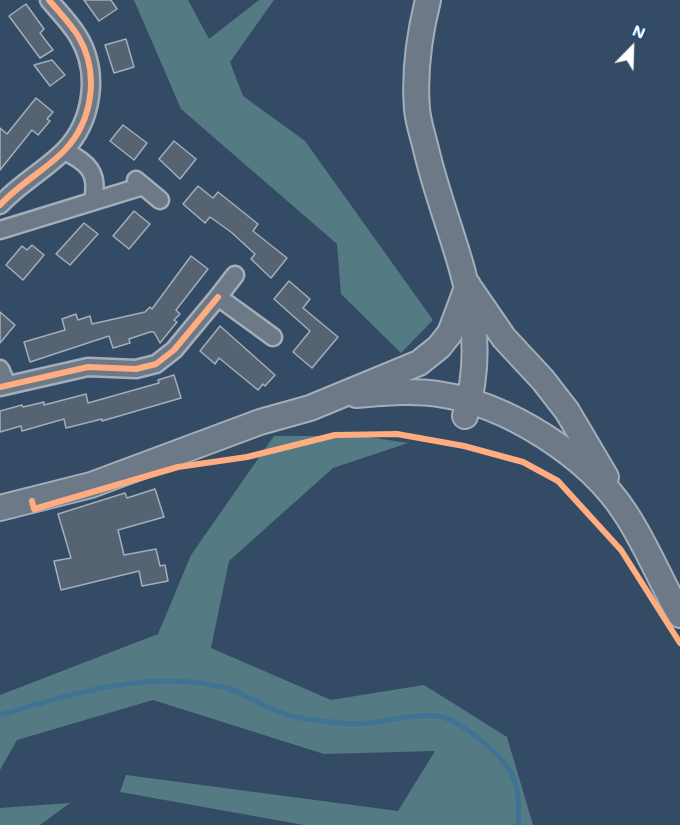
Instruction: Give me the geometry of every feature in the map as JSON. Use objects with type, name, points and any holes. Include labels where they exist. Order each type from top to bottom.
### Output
[{"type":"main road","points":[[428,0],[416,56],[417,110],[433,181],[468,285],[476,351],[467,409]]},
{"type":"main road","points":[[317,404],[419,363],[439,347],[450,333],[468,285]]},
{"type":"main road","points":[[468,285],[504,338],[543,380],[567,411],[625,512],[676,608]]},
{"type":"main road","points":[[0,508],[91,485],[260,422],[317,404],[355,395],[410,392],[438,394],[532,448],[570,477],[613,523],[676,608]]},
{"type":"main road","points":[[467,409],[519,422],[561,448],[592,476],[625,512]]},
{"type":"street","points":[[0,205],[13,190],[64,151],[79,129],[89,105],[91,62],[78,35],[49,0]]},
{"type":"street","points":[[64,151],[84,160],[94,172],[96,187],[93,200]]},
{"type":"street","points":[[0,230],[93,200],[138,182],[160,200]]},
{"type":"street","points":[[0,369],[3,386],[88,367],[136,369],[156,364],[174,350],[235,275]]},
{"type":"street","points":[[218,297],[273,337]]},
{"type":"green space","points":[[134,0],[188,0],[209,39],[259,0],[274,0],[230,62],[243,96],[305,141],[433,320],[401,353],[341,294],[337,244],[181,109]]},
{"type":"green space","points":[[274,436],[362,436],[408,443],[333,468],[229,561],[211,648],[331,700],[424,685],[507,737],[533,825],[304,825],[120,792],[126,775],[398,811],[435,751],[324,754],[153,700],[17,740],[0,770],[0,695],[158,634],[191,555]]},
{"type":"green space","points":[[70,803],[40,825],[0,825],[0,808]]},
{"type":"building","points":[[84,0],[111,0],[117,9],[99,21]]},
{"type":"building","points":[[26,4],[44,29],[40,33],[53,50],[40,58],[9,16]]},
{"type":"building","points":[[126,39],[134,67],[114,73],[105,45]]},
{"type":"building","points":[[52,60],[65,75],[50,86],[34,65]]},
{"type":"building","points":[[36,98],[53,112],[47,119],[50,121],[38,135],[32,130],[0,170],[0,128],[7,134]]},
{"type":"building","points":[[123,125],[147,143],[134,160],[110,141]]},
{"type":"building","points":[[174,141],[196,159],[180,179],[159,159]]},
{"type":"building","points":[[198,186],[213,198],[218,192],[258,224],[253,231],[287,258],[271,278],[251,259],[255,254],[231,232],[210,217],[205,223],[183,204]]},
{"type":"building","points":[[134,211],[150,224],[129,249],[113,236]]},
{"type":"building","points":[[84,223],[98,234],[70,265],[56,254]]},
{"type":"building","points":[[32,245],[44,255],[23,280],[6,265],[22,246],[27,250]]},
{"type":"building","points":[[191,256],[208,269],[176,310],[180,314],[174,320],[177,322],[160,343],[154,332],[150,332],[129,339],[130,343],[113,348],[109,336],[30,362],[24,342],[65,330],[62,319],[76,314],[78,320],[90,316],[92,324],[145,312],[150,307],[152,309]]},
{"type":"building","points":[[289,281],[310,299],[303,308],[338,337],[312,368],[293,352],[310,331],[274,299]]},
{"type":"building","points":[[0,312],[15,325],[0,343]]},
{"type":"building","points":[[220,326],[275,375],[265,386],[263,384],[258,390],[219,358],[215,364],[200,351]]},
{"type":"building","points":[[174,375],[181,398],[102,421],[102,419],[66,428],[64,419],[22,431],[21,426],[0,432],[0,411],[44,402],[44,405],[86,394],[88,403],[159,383],[158,380]]},
{"type":"building","points":[[155,489],[164,517],[118,530],[124,555],[156,549],[160,566],[165,565],[168,581],[142,586],[139,571],[61,590],[54,561],[71,558],[58,514],[125,493],[127,498]]},
{"type":"waterway","points":[[0,715],[112,686],[169,681],[226,688],[281,713],[312,720],[358,724],[415,716],[443,717],[477,737],[506,765],[516,784],[518,825]]},
{"type":"cycle path","points":[[0,205],[64,151],[74,139],[87,111],[91,80],[85,50],[75,31],[49,0]]},
{"type":"cycle path","points":[[0,387],[88,367],[136,369],[156,364],[174,350],[218,297]]},
{"type":"cycle path","points":[[32,501],[34,509],[178,467],[247,457],[335,435],[397,434],[464,446],[523,462],[558,481],[621,550],[680,643]]}]
